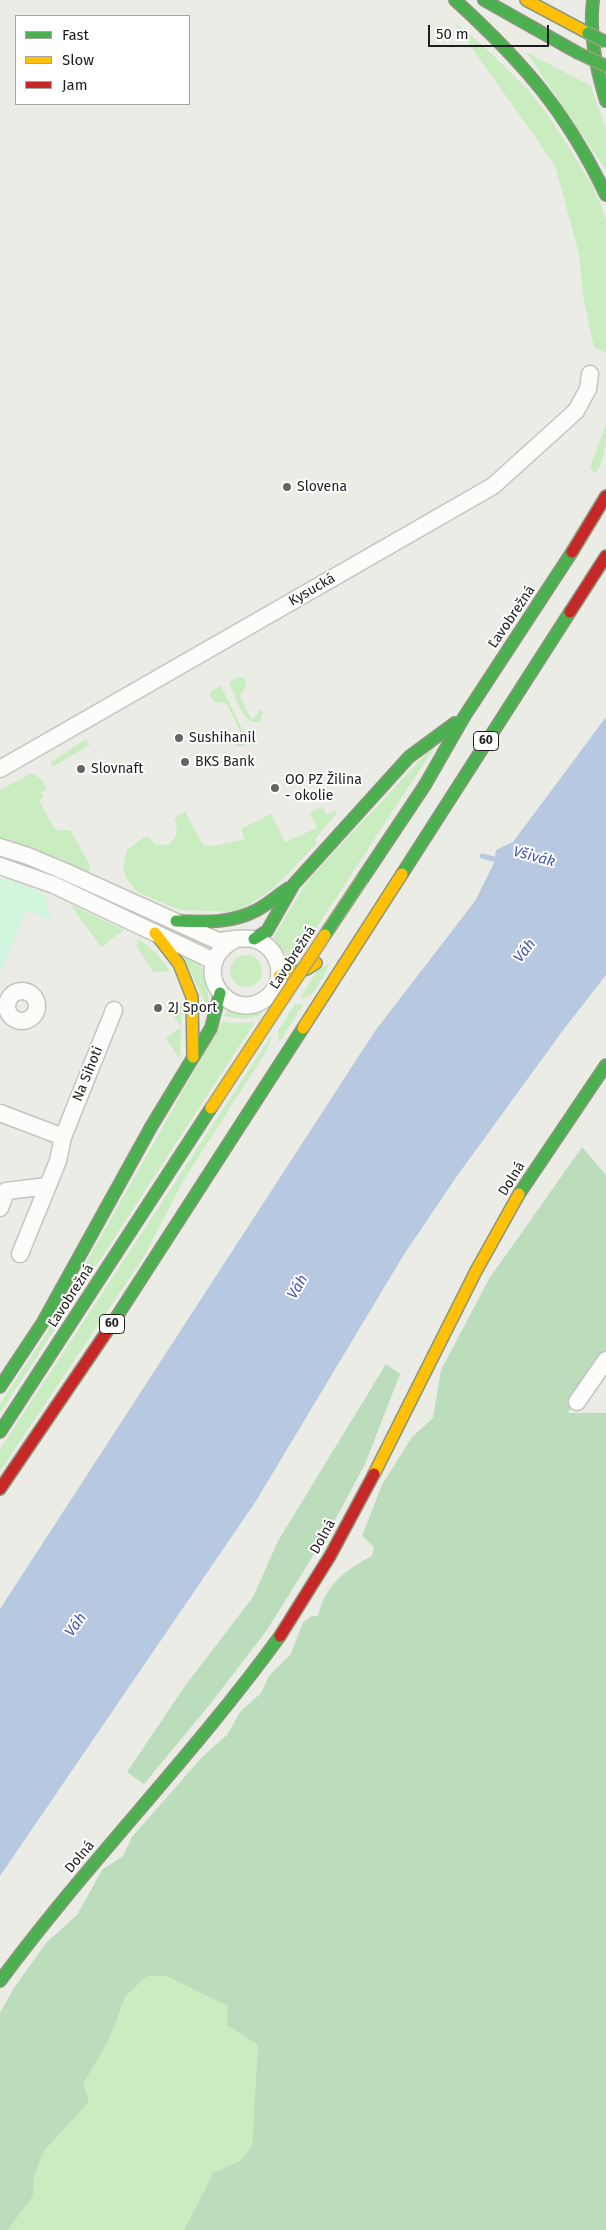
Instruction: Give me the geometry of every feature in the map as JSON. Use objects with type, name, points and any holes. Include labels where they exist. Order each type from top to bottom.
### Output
[{"type":"main road","points":[[455,0],[512,53],[551,98],[584,149],[606,195]]},
{"type":"main road","points":[[484,0],[548,37],[606,66]]},
{"type":"main road","points":[[526,0],[606,42]]},
{"type":"main road","points":[[593,0],[591,17],[593,49],[606,101]]},
{"type":"main road","name":"Ľavobrežná","points":[[0,1432],[211,1108],[425,785],[464,716],[556,578],[606,496]]},
{"type":"main road","name":"60","points":[[0,1489],[134,1291],[606,556]]},
{"type":"main road","points":[[254,939],[267,931],[294,884],[409,757],[464,716]]},
{"type":"main road","points":[[176,921],[220,922],[237,919],[255,911],[294,884]]},
{"type":"main road","points":[[345,944],[368,928]]},
{"type":"main road","points":[[155,933],[179,964],[192,997],[193,1058]]},
{"type":"main road","points":[[279,976],[307,969],[329,956]]},
{"type":"main road","points":[[0,1386],[42,1322],[151,1128],[211,1028],[220,993]]},
{"type":"main road","points":[[264,1000],[269,1013],[271,1037]]},
{"type":"main road","points":[[263,1088],[268,1062]]},
{"type":"main road","name":"Dolná","points":[[0,1981],[87,1871],[242,1687],[307,1596],[361,1500],[476,1269],[516,1200],[566,1121],[606,1065]]},
{"type":"street","name":"Kysucká","points":[[0,769],[493,486],[576,411],[588,389],[590,374]]},
{"type":"street","points":[[0,847],[28,856],[218,941],[234,940],[254,939],[270,949],[276,957],[279,967],[279,976],[271,994],[255,1004],[236,1004],[220,993],[213,978],[214,961],[226,945],[234,940]]},
{"type":"street","points":[[0,866],[54,885],[214,961]]},
{"type":"street","name":"Na Sihoti","points":[[20,1254],[58,1160],[63,1137],[114,1010]]},
{"type":"street","points":[[0,1113],[63,1137]]},
{"type":"street","points":[[0,1208],[6,1191],[48,1186]]},
{"type":"street","points":[[577,1402],[606,1360]]},
{"type":"green space","points":[[453,21],[489,51],[528,90],[550,118],[593,186],[606,219],[606,353],[594,347],[584,301],[579,254],[555,165]]},
{"type":"green space","points":[[526,52],[591,86],[606,130],[606,170]]},
{"type":"green space","points":[[606,424],[603,457],[595,473],[590,468]]},
{"type":"green space","points":[[238,677],[244,678],[246,683],[240,696],[252,720],[261,709],[263,713],[260,721],[254,722],[249,720],[241,709],[229,682]]},
{"type":"green space","points":[[221,686],[248,741],[244,746],[238,747],[233,742],[245,741],[226,703],[215,702],[210,697],[211,691]]},
{"type":"green space","points":[[86,739],[90,745],[52,767],[51,762]]},
{"type":"green space","points":[[440,739],[290,968],[286,954],[273,937],[308,880]]},
{"type":"green space","points":[[32,773],[41,779],[47,789],[41,792],[44,798],[38,799],[55,830],[70,830],[90,865],[89,872],[86,874],[0,841],[0,790]]},
{"type":"green space","points":[[322,807],[327,815],[335,810],[337,813],[315,839],[317,843],[274,888],[238,912],[180,910],[137,892],[126,878],[123,869],[127,850],[144,837],[149,837],[155,844],[168,845],[177,833],[174,818],[185,812],[203,845],[214,846],[245,839],[241,829],[271,814],[285,842],[317,828],[310,813]]},
{"type":"green space","points":[[0,878],[11,880],[45,894],[51,920],[26,910],[2,970],[0,969]]},
{"type":"green space","points":[[70,904],[124,930],[101,947]]},
{"type":"green space","points":[[153,920],[211,944],[208,950],[153,925]]},
{"type":"green space","points":[[138,938],[157,954],[170,971],[154,972],[137,947]]},
{"type":"green space","points":[[180,950],[197,960],[203,970],[210,1013]]},
{"type":"green space","points":[[246,955],[258,959],[262,971],[258,983],[246,987],[234,983],[230,971],[234,959]]},
{"type":"green space","points":[[330,963],[315,991],[306,997],[300,998],[318,969]]},
{"type":"green space","points":[[182,1004],[180,1059],[166,1038],[181,1027],[172,1014]]},
{"type":"green space","points":[[295,1004],[303,1005],[279,1043],[278,1031]]},
{"type":"green space","points":[[227,1010],[245,1014],[263,1010],[259,1016],[241,1019],[224,1016]]},
{"type":"green space","points":[[222,1022],[255,1022],[0,1413],[0,1404],[43,1339]]},
{"type":"green space","points":[[273,1033],[266,1052],[183,1181],[145,1255],[0,1471],[0,1449]]},
{"type":"green space","points":[[582,1147],[606,1175],[606,1350],[599,1357],[568,1413],[606,1413],[606,2230],[184,2230],[213,2173],[240,2161],[252,2146],[258,2045],[227,2025],[228,2006],[166,1976],[147,1976],[126,1996],[108,2042],[83,2084],[89,2102],[43,2152],[34,2177],[33,2196],[8,2230],[0,2230],[0,2013],[14,1988],[46,1943],[77,1915],[102,1870],[123,1856],[132,1837],[202,1757],[227,1735],[240,1712],[261,1693],[269,1676],[291,1654],[303,1622],[312,1616],[318,1616],[321,1605],[331,1587],[345,1573],[372,1556],[374,1547],[362,1536],[382,1485],[412,1437],[433,1418],[441,1370],[489,1279]]},
{"type":"green space","points":[[386,1364],[400,1374],[365,1464],[334,1522],[267,1630],[211,1703],[144,1784],[127,1772],[185,1686],[253,1597],[278,1541]]},
{"type":"green space","points":[[147,1976],[166,1976],[229,2006],[227,2025],[258,2045],[252,2146],[240,2161],[213,2173],[184,2230],[8,2230],[33,2196],[34,2177],[43,2152],[89,2102],[83,2084],[108,2042],[126,1996]]},
{"type":"water","name":"Váh","points":[[606,717],[606,975],[561,1033],[457,1176],[403,1256],[256,1501],[0,1876],[0,1609],[375,1031],[475,901],[494,863],[496,850],[513,842]]},
{"type":"waterway","name":"Všivák","points":[[482,856],[501,861]]},
{"type":"traffic: fast","points":[[455,0],[502,45],[541,89],[575,138],[606,195]]},
{"type":"traffic: fast","points":[[484,0],[578,53]]},
{"type":"traffic: fast","points":[[593,0],[592,26],[594,51],[606,101]]},
{"type":"traffic: fast","points":[[588,33],[606,42]]},
{"type":"traffic: fast","points":[[578,53],[606,66]]},
{"type":"traffic: fast","points":[[363,878],[425,785],[464,717],[572,552]]},
{"type":"traffic: fast","points":[[402,874],[570,612]]},
{"type":"traffic: fast","points":[[254,939],[267,931],[294,884],[409,757],[455,723]]},
{"type":"traffic: fast","points":[[325,935],[363,878]]},
{"type":"traffic: fast","points":[[176,921],[197,922],[237,918],[257,910],[289,888]]},
{"type":"traffic: fast","points":[[0,1387],[43,1322],[151,1127],[211,1028],[220,993]]},
{"type":"traffic: fast","points":[[112,1324],[303,1028]]},
{"type":"traffic: fast","points":[[519,1194],[606,1065]]},
{"type":"traffic: fast","points":[[0,1432],[211,1108]]},
{"type":"traffic: fast","points":[[0,1981],[69,1894],[212,1724],[280,1636]]},
{"type":"traffic: slow","points":[[526,0],[588,33]]},
{"type":"traffic: slow","points":[[303,1028],[402,874]]},
{"type":"traffic: slow","points":[[155,933],[179,964],[192,997],[193,1057]]},
{"type":"traffic: slow","points":[[211,1108],[325,935]]},
{"type":"traffic: slow","points":[[279,976],[307,969],[316,963]]},
{"type":"traffic: slow","points":[[374,1474],[476,1271],[519,1194]]},
{"type":"traffic: jam","points":[[572,552],[606,496]]},
{"type":"traffic: jam","points":[[570,612],[606,556]]},
{"type":"traffic: jam","points":[[0,1489],[112,1324]]},
{"type":"traffic: jam","points":[[280,1636],[330,1556],[374,1474]]},
{"type":"place","name":"Slovena","points":[[287,487]]},
{"type":"place","name":"Sushihanil","points":[[179,738]]},
{"type":"place","name":"BKS Bank","points":[[185,762]]},
{"type":"place","name":"Slovnaft","points":[[81,769]]},
{"type":"place","name":"OO PZ Žilina - okolie","points":[[275,788]]},
{"type":"place","name":"2J Sport","points":[[158,1008]]}]
